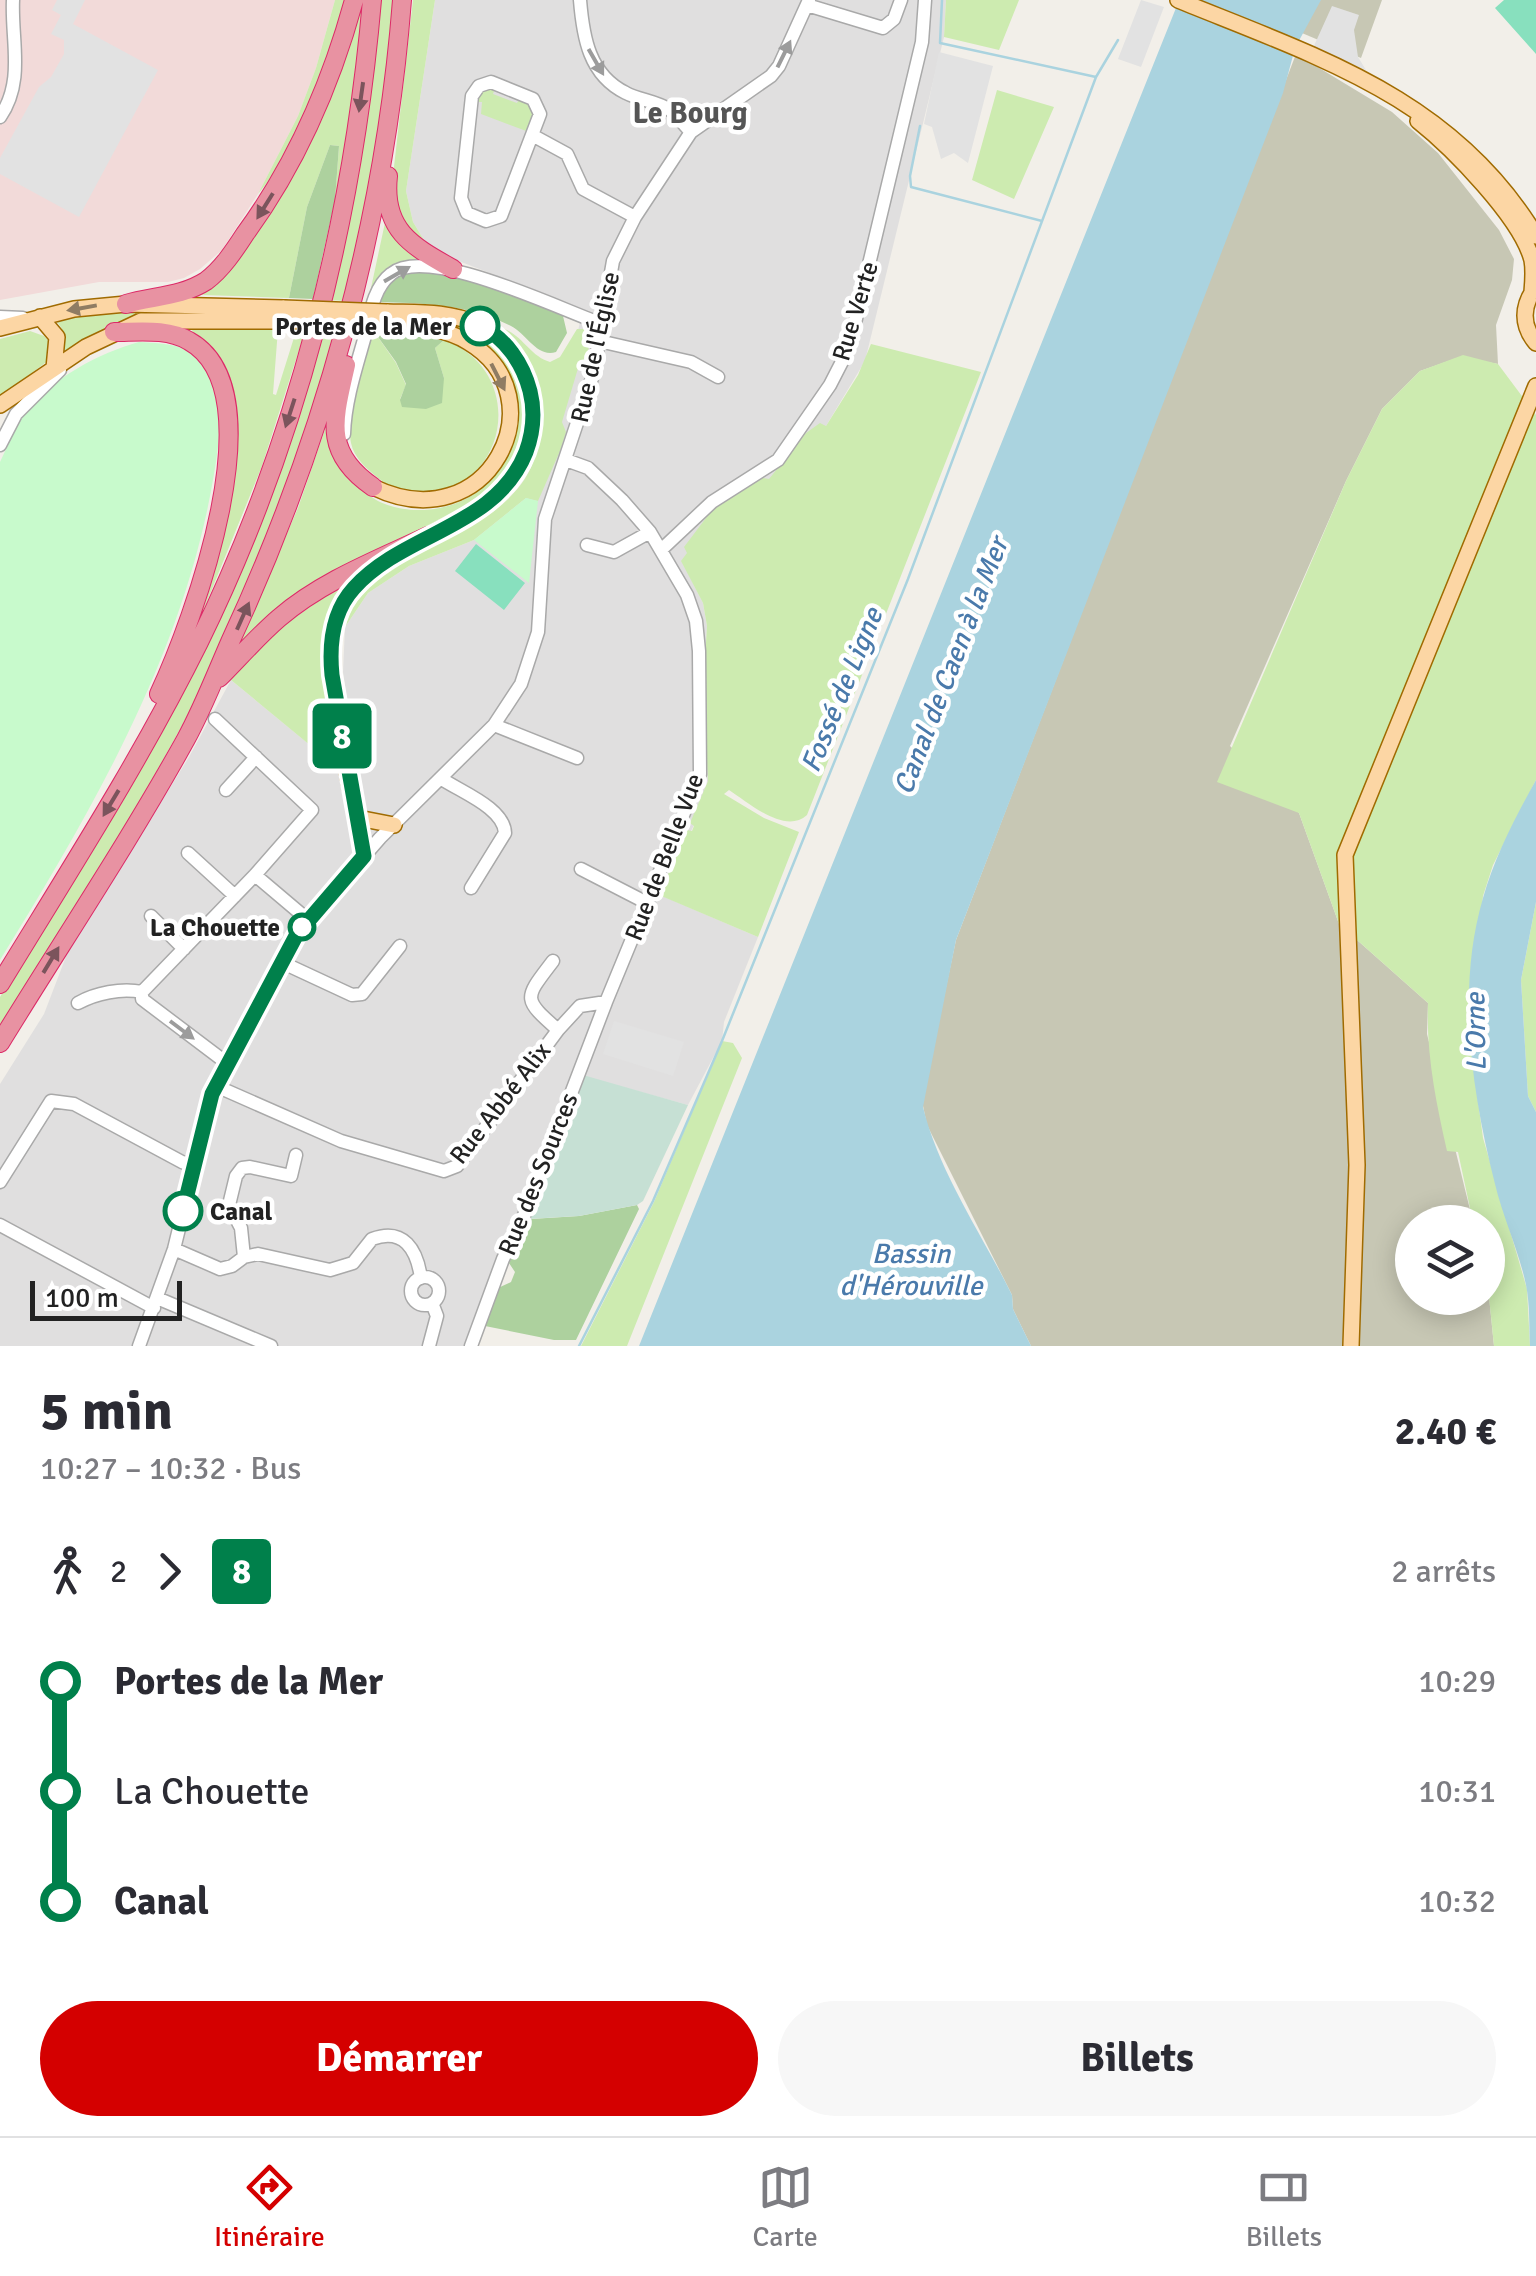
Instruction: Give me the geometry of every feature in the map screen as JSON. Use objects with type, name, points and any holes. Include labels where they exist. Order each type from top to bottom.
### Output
[{"type":"highway","points":[[126,304],[156,300],[191,288],[207,280],[227,260],[293,158],[328,80],[354,0]]},
{"type":"highway","points":[[0,984],[142,748],[224,586],[249,526],[302,376],[342,212],[360,111],[372,0]]},
{"type":"highway","points":[[0,1043],[187,738],[291,498],[354,299],[383,154],[402,0]]},
{"type":"highway","points":[[383,154],[389,168],[388,203],[398,229],[415,247],[454,269]]},
{"type":"highway","points":[[354,299],[351,341],[338,399],[336,444],[353,473],[374,488]]},
{"type":"highway","points":[[114,332],[170,334],[196,345],[219,376],[230,413],[226,474],[211,546],[185,634],[143,729],[142,748]]},
{"type":"highway","points":[[212,686],[267,629],[303,599],[428,536]]},
{"type":"main road","points":[[1178,0],[1295,48],[1409,104],[1459,142],[1508,195],[1536,236]]},
{"type":"main road","points":[[1376,87],[1453,152],[1505,213],[1530,256],[1534,290],[1524,318],[1536,343]]},
{"type":"main road","points":[[0,328],[93,306],[126,304],[386,318],[450,315],[490,331],[518,361],[531,395],[530,442],[508,484],[473,514],[428,536],[362,580],[346,598],[336,621],[330,648],[332,675],[364,856]]},
{"type":"main road","points":[[0,405],[60,363],[114,332],[150,320],[283,314]]},
{"type":"main road","points":[[35,318],[57,337],[60,363]]},
{"type":"main road","points":[[374,488],[414,501],[438,500],[462,492],[494,466],[506,440],[509,416],[506,391],[497,371],[479,350],[445,331],[386,318]]},
{"type":"main road","points":[[1352,1346],[1358,1165],[1345,855],[1536,386]]},
{"type":"main road","points":[[358,818],[394,825]]},
{"type":"street","points":[[1,114],[17,64],[7,43],[13,0]]},
{"type":"street","points":[[580,0],[582,26],[592,61],[623,92],[669,109],[691,132]]},
{"type":"street","points":[[808,2],[883,28],[894,19],[900,0]]},
{"type":"street","name":"Rue Verte","points":[[661,550],[712,502],[778,460],[830,385],[848,348],[922,42],[925,0]]},
{"type":"street","name":"Rue de l'Église","points":[[139,1346],[174,1250],[214,1090],[282,962],[307,920],[364,856],[494,725],[521,684],[538,632],[546,519],[593,375],[613,260],[634,217],[691,132],[779,66],[808,2]]},
{"type":"street","points":[[491,82],[533,99],[540,114],[532,135],[501,216],[486,221],[467,213],[461,198],[472,96],[478,86],[491,82]]},
{"type":"street","points":[[532,135],[567,154],[582,189],[634,217]]},
{"type":"street","points":[[374,488],[353,462],[344,433],[349,397],[376,294],[386,277],[400,268],[423,264],[454,269],[602,324]]},
{"type":"street","points":[[0,317],[35,318]]},
{"type":"street","points":[[599,341],[691,362],[718,377]]},
{"type":"street","points":[[0,445],[16,414],[56,375],[60,363]]},
{"type":"street","name":"Rue de Belle Vue","points":[[566,460],[596,475],[650,532],[682,583],[696,621],[700,774],[606,1002]]},
{"type":"street","points":[[587,545],[614,552],[650,532]]},
{"type":"street","points":[[215,719],[312,810],[142,992],[142,1000],[228,1064]]},
{"type":"street","points":[[494,725],[577,758]]},
{"type":"street","points":[[226,790],[256,757]]},
{"type":"street","points":[[442,779],[498,814],[504,823],[505,833],[471,888]]},
{"type":"street","points":[[188,853],[235,896]]},
{"type":"street","points":[[582,869],[649,904]]},
{"type":"street","points":[[255,875],[307,920]]},
{"type":"street","points":[[151,916],[184,948]]},
{"type":"street","points":[[282,962],[352,996],[362,994],[400,946]]},
{"type":"street","points":[[553,961],[532,991],[531,1002],[558,1030]]},
{"type":"street","points":[[78,1004],[127,989],[142,992]]},
{"type":"street","name":"Rue Abbé Alix","points":[[214,1090],[340,1141],[444,1171],[457,1166],[580,1006],[606,1002]]},
{"type":"street","name":"Rue des Sources","points":[[471,1346],[606,1002]]},
{"type":"street","points":[[0,1182],[51,1101],[64,1100],[194,1166]]},
{"type":"street","points":[[244,1257],[240,1228],[228,1205],[236,1176],[242,1168],[250,1166],[291,1176],[296,1155]]},
{"type":"street","points":[[0,1225],[156,1303],[271,1346]]},
{"type":"street","points":[[174,1250],[220,1270],[258,1254],[330,1270],[353,1263],[372,1239],[392,1236],[411,1245],[421,1278]]},
{"type":"street","points":[[421,1278],[430,1278],[437,1284],[438,1296],[432,1303],[418,1303],[412,1296],[412,1287],[421,1278]]},
{"type":"street","points":[[429,1346],[436,1316],[432,1303]]},
{"type":"shaded area","points":[[0,0],[335,0],[298,116],[258,194],[222,250],[200,269],[168,282],[99,282],[0,300]]},
{"type":"shaded area","points":[[57,0],[85,0],[73,24],[158,70],[79,217],[0,174],[0,158],[39,87],[51,77],[64,54],[64,40],[51,34],[61,15],[52,10]]},
{"type":"shaded area","points":[[435,0],[946,0],[944,37],[865,361],[826,426],[830,430],[682,561],[703,603],[707,626],[703,690],[708,781],[691,823],[694,825],[660,895],[758,937],[724,1022],[722,1041],[688,1105],[583,1076],[474,1346],[0,1346],[0,1084],[44,1014],[67,954],[189,757],[231,680],[360,786],[343,672],[345,627],[368,593],[409,566],[474,540],[526,498],[558,418],[583,309],[430,250],[413,222],[406,191]]},
{"type":"shaded area","points":[[1141,0],[1164,7],[1141,67],[1118,59]]},
{"type":"shaded area","points":[[1224,0],[1382,0],[1361,58]]},
{"type":"shaded area","points":[[1332,6],[1359,15],[1354,30],[1358,57],[1366,70],[1313,48]]},
{"type":"shaded area","points":[[939,52],[993,66],[968,163],[954,153],[941,159],[932,127],[924,124]]},
{"type":"shaded area","points":[[1296,54],[1392,112],[1438,153],[1499,230],[1514,259],[1512,280],[1496,325],[1498,364],[1460,357],[1420,371],[1382,409],[1346,481],[1230,746],[1299,813],[1339,924],[1428,1003],[1427,1034],[1469,1205],[1395,1205],[1395,1315],[1491,1315],[1494,1346],[1031,1346],[1013,1309],[1012,1295],[927,1125],[922,1101],[956,940]]},
{"type":"shaded area","points":[[614,1021],[684,1042],[673,1076],[603,1054]]},
{"type":"shaded area","points":[[583,1075],[688,1105],[643,1201],[579,1216],[528,1219]]},
{"type":"green space","points":[[335,0],[348,0],[312,102],[289,150],[258,194],[298,116]]},
{"type":"green space","points":[[360,0],[363,1],[352,104],[335,200],[339,146],[330,145],[307,207],[289,298],[202,295],[198,291],[234,261]]},
{"type":"green space","points":[[378,0],[395,0],[382,118],[347,301],[329,300]]},
{"type":"green space","points":[[413,0],[435,0],[406,191],[413,222],[430,250],[405,231],[391,193]]},
{"type":"green space","points":[[946,0],[1019,0],[999,50],[944,37]]},
{"type":"green space","points":[[1504,0],[1536,0],[1536,54],[1495,8]]},
{"type":"green space","points":[[495,88],[493,94],[517,103],[520,97],[527,100],[534,112],[529,132],[481,114],[482,102],[476,102],[478,95]]},
{"type":"green space","points":[[997,90],[1054,107],[1014,199],[972,180]]},
{"type":"green space","points":[[330,145],[339,146],[335,200],[313,299],[289,298],[307,207]]},
{"type":"green space","points":[[386,218],[426,260],[412,261],[368,302]]},
{"type":"green space","points":[[410,268],[454,272],[563,316],[567,333],[556,352],[549,353],[538,349],[511,326],[478,313],[428,304],[376,302],[382,288]]},
{"type":"green space","points":[[126,311],[197,313],[156,314],[126,320],[63,352],[62,329],[56,320]]},
{"type":"green space","points":[[499,327],[550,362],[560,357],[577,329],[586,329],[590,334],[588,354],[579,365],[562,422],[566,432],[538,501],[526,498],[474,540],[409,566],[368,593],[345,627],[361,591],[389,565],[475,522],[501,505],[522,483],[536,454],[540,401],[529,366]]},
{"type":"green space","points":[[193,328],[278,329],[273,394],[276,395],[297,328],[306,328],[262,466],[199,621],[196,619],[230,472],[237,416],[235,396],[224,369],[192,332]]},
{"type":"green space","points":[[467,328],[502,354],[521,390],[523,431],[505,477],[474,505],[237,648],[298,508],[330,415],[361,485],[370,496],[388,505],[414,510],[450,506],[479,491],[500,469],[513,441],[517,411],[510,381],[493,354],[465,332]]},
{"type":"green space","points":[[323,329],[339,329],[285,496],[236,617],[167,753],[0,1032],[0,997],[152,743]]},
{"type":"green space","points":[[373,330],[406,385],[400,399],[444,378],[435,348],[444,340],[472,356],[490,378],[498,404],[497,431],[488,456],[470,476],[446,488],[414,491],[382,481],[358,458],[351,443],[351,416]]},
{"type":"green space","points":[[373,330],[444,340],[435,348],[444,378],[442,403],[426,409],[402,407],[400,400],[406,384]]},
{"type":"green space","points":[[30,331],[50,343],[49,360],[0,397],[0,339]]},
{"type":"green space","points":[[139,342],[184,349],[198,359],[215,388],[219,441],[200,540],[158,666],[131,727],[69,845],[0,960],[0,462],[22,418],[49,388],[93,360]]},
{"type":"green space","points":[[871,344],[981,372],[807,815],[798,820],[778,819],[729,790],[724,794],[764,818],[799,832],[758,937],[659,895],[687,830],[692,831],[694,826],[690,823],[708,781],[703,690],[707,626],[703,603],[681,561],[687,553],[684,547],[712,510],[763,478],[769,479],[806,433],[820,423],[826,426],[858,375]]},
{"type":"green space","points":[[1463,355],[1498,364],[1536,415],[1536,780],[1493,865],[1483,896],[1470,1041],[1483,1138],[1503,1205],[1469,1205],[1458,1152],[1447,1151],[1430,1059],[1428,1003],[1339,924],[1299,813],[1217,782],[1346,481],[1382,409],[1420,371]]},
{"type":"green space","points":[[526,498],[538,501],[529,583],[474,540]]},
{"type":"green space","points":[[476,544],[525,583],[504,610],[455,571]]},
{"type":"green space","points":[[346,582],[328,629],[325,653],[329,701],[345,774],[231,680],[277,630]]},
{"type":"green space","points":[[1536,902],[1536,1112],[1528,1096],[1521,980]]},
{"type":"green space","points":[[722,1041],[733,1043],[742,1058],[627,1346],[581,1346],[654,1202]]},
{"type":"green space","points":[[637,1205],[639,1209],[576,1340],[554,1340],[485,1326],[498,1288],[511,1282],[515,1272],[509,1263],[531,1219],[579,1216]]},
{"type":"green space","points":[[1505,1214],[1527,1289],[1530,1346],[1494,1346],[1491,1315],[1505,1315]]},
{"type":"water","points":[[1174,0],[1321,0],[1295,48],[1283,93],[956,940],[923,1107],[939,1156],[1012,1295],[1013,1309],[1031,1346],[639,1346],[1176,8]]},
{"type":"water","name":"L'Orne","points":[[1536,780],[1536,902],[1521,980],[1528,1096],[1536,1112],[1536,1346],[1530,1346],[1526,1285],[1487,1149],[1470,1041],[1470,969],[1475,933],[1483,898],[1513,823]]},
{"type":"waterway","points":[[942,0],[940,43],[1096,77]]},
{"type":"waterway","name":"Fossé de Ligne","points":[[579,1346],[653,1201],[722,1041],[908,579],[1096,77],[1118,40]]},
{"type":"waterway","points":[[920,126],[911,187],[1042,221]]},
{"type":"bus line","name":"8","points":[[183,1211],[212,1094],[297,934],[364,856],[332,675],[330,648],[340,609],[352,590],[372,571],[485,506],[508,484],[527,450],[533,417],[529,388],[518,361],[498,337],[480,326]]},
{"type":"place","name":"Portes de la Mer","points":[[480,326]]},
{"type":"place","name":"La Chouette","points":[[302,927]]},
{"type":"place","name":"Canal","points":[[183,1211]]},
{"type":"district","name":"Le Bourg","points":[[690,113]]},
{"type":"water label","name":"Canal de Caen à la Mer","points":[[951,666]]},
{"type":"water label","name":"Bassin d'Hérouville","points":[[911,1270]]}]
